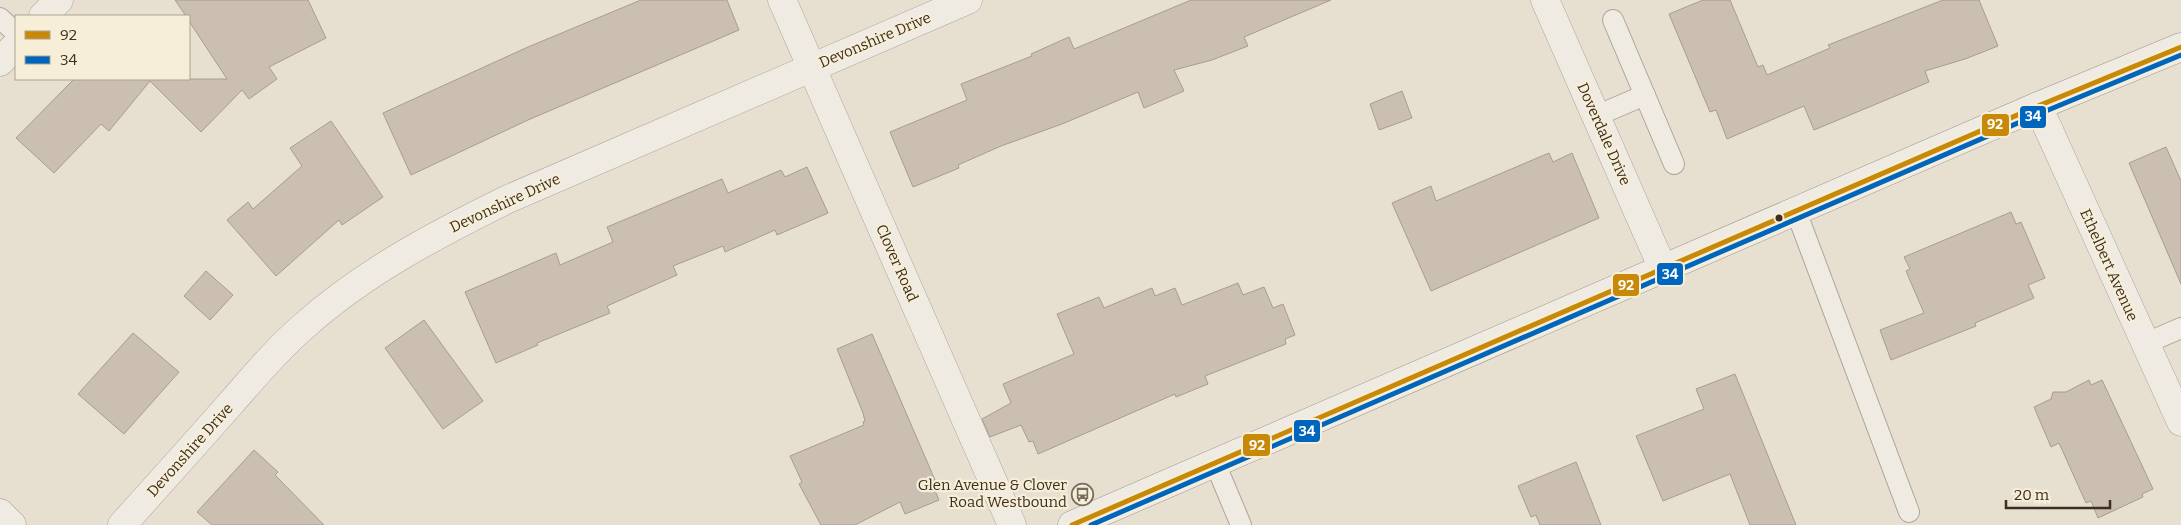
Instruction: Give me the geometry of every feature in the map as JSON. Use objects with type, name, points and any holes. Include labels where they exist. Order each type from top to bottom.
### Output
[{"type":"street","points":[[44,15],[58,0]]},
{"type":"street","name":"Clover Road","points":[[782,0],[810,68],[1012,525]]},
{"type":"street","name":"Devonshire Drive","points":[[122,525],[265,365],[303,326],[352,287],[454,225],[506,200],[968,0]]},
{"type":"street","name":"Doverdale Drive","points":[[1544,0],[1663,269]]},
{"type":"street","points":[[0,62],[15,46]]},
{"type":"street","points":[[1072,525],[2038,106],[2181,47]]},
{"type":"street","name":"Ethelbert Avenue","points":[[2038,106],[2144,344],[2181,422]]},
{"type":"street","points":[[0,514],[12,525]]},
{"type":"lane","points":[[0,18],[15,32]]},
{"type":"lane","points":[[1613,20],[1674,164]]},
{"type":"lane","points":[[1596,116],[1645,94]]},
{"type":"lane","points":[[1796,211],[1909,512]]},
{"type":"lane","points":[[2144,344],[2181,328]]},
{"type":"lane","points":[[1215,463],[1241,525]]},
{"type":"building","points":[[175,0],[308,0],[326,38],[269,67],[277,79],[249,99],[242,90],[201,132],[150,81],[109,131],[101,124],[54,173],[16,138],[73,80],[227,79],[190,23],[190,15],[185,15]]},
{"type":"building","points":[[641,0],[727,0],[739,30],[528,120],[411,175],[383,113],[528,47]]},
{"type":"building","points":[[1191,0],[1331,0],[1244,37],[1248,46],[1212,60],[1174,70],[1184,91],[1144,108],[1138,92],[1062,124],[1001,146],[958,165],[959,168],[913,187],[890,132],[967,100],[961,84],[1032,56],[1031,54],[1069,37],[1074,49]]},
{"type":"building","points":[[1703,0],[1730,0],[1758,67],[1763,65],[1767,75],[1830,48],[1828,45],[1943,0],[1979,0],[1998,46],[1965,59],[1925,71],[1929,82],[1814,130],[1804,106],[1727,139],[1716,110],[1710,112],[1669,14]]},
{"type":"building","points":[[1402,91],[1412,118],[1379,130],[1370,104]]},
{"type":"building","points":[[331,121],[383,197],[342,225],[339,220],[276,276],[227,220],[248,202],[253,209],[302,166],[290,148]]},
{"type":"building","points":[[2166,147],[2181,181],[2181,284],[2129,163]]},
{"type":"building","points":[[1549,153],[1553,162],[1572,153],[1599,218],[1431,291],[1392,203],[1431,186],[1436,201]]},
{"type":"building","points":[[807,167],[828,213],[777,235],[775,230],[725,252],[723,246],[673,266],[677,275],[607,306],[610,313],[537,343],[538,345],[496,363],[465,292],[556,253],[560,265],[613,242],[607,227],[722,179],[728,193],[781,170],[785,177]]},
{"type":"building","points":[[2011,212],[2016,224],[2021,222],[2045,278],[2028,285],[2034,298],[1975,323],[1976,326],[1891,360],[1880,330],[1924,313],[1906,271],[1910,269],[1904,257]]},
{"type":"building","points":[[206,271],[233,295],[210,320],[184,296]]},
{"type":"building","points":[[1238,283],[1243,295],[1264,287],[1273,308],[1283,304],[1295,335],[1285,339],[1286,344],[1205,376],[1208,384],[1176,397],[1175,394],[1038,454],[1033,441],[1029,442],[1021,425],[990,437],[982,419],[1011,403],[1003,384],[1074,354],[1057,314],[1099,297],[1104,308],[1152,288],[1155,296],[1175,288],[1182,305]]},
{"type":"building","points":[[424,320],[483,401],[443,429],[385,348]]},
{"type":"building","points":[[133,333],[179,372],[124,434],[78,394]]},
{"type":"building","points":[[872,334],[935,480],[931,481],[939,500],[905,514],[900,502],[855,525],[821,525],[799,484],[802,482],[790,456],[864,425],[863,413],[837,349]]},
{"type":"building","points":[[1735,374],[1796,525],[1750,525],[1730,474],[1663,501],[1636,436],[1704,409],[1696,389]]},
{"type":"building","points":[[2089,380],[2091,385],[2102,380],[2153,489],[2142,494],[2143,497],[2098,518],[2091,501],[2086,503],[2059,443],[2051,447],[2034,407],[2051,399],[2053,392],[2066,392]]},
{"type":"building","points":[[254,450],[278,472],[275,475],[324,525],[212,525],[197,512]]},
{"type":"building","points":[[1576,462],[1601,525],[1540,525],[1536,515],[1531,517],[1518,486]]},
{"type":"transit line","name":"92","points":[[1072,525],[2038,106],[2181,47]]},
{"type":"transit line","name":"34","points":[[1091,525],[2041,113],[2181,55]]},
{"type":"place","name":"Glen Avenue & Clover Road Westbound","points":[[1083,494]]}]
